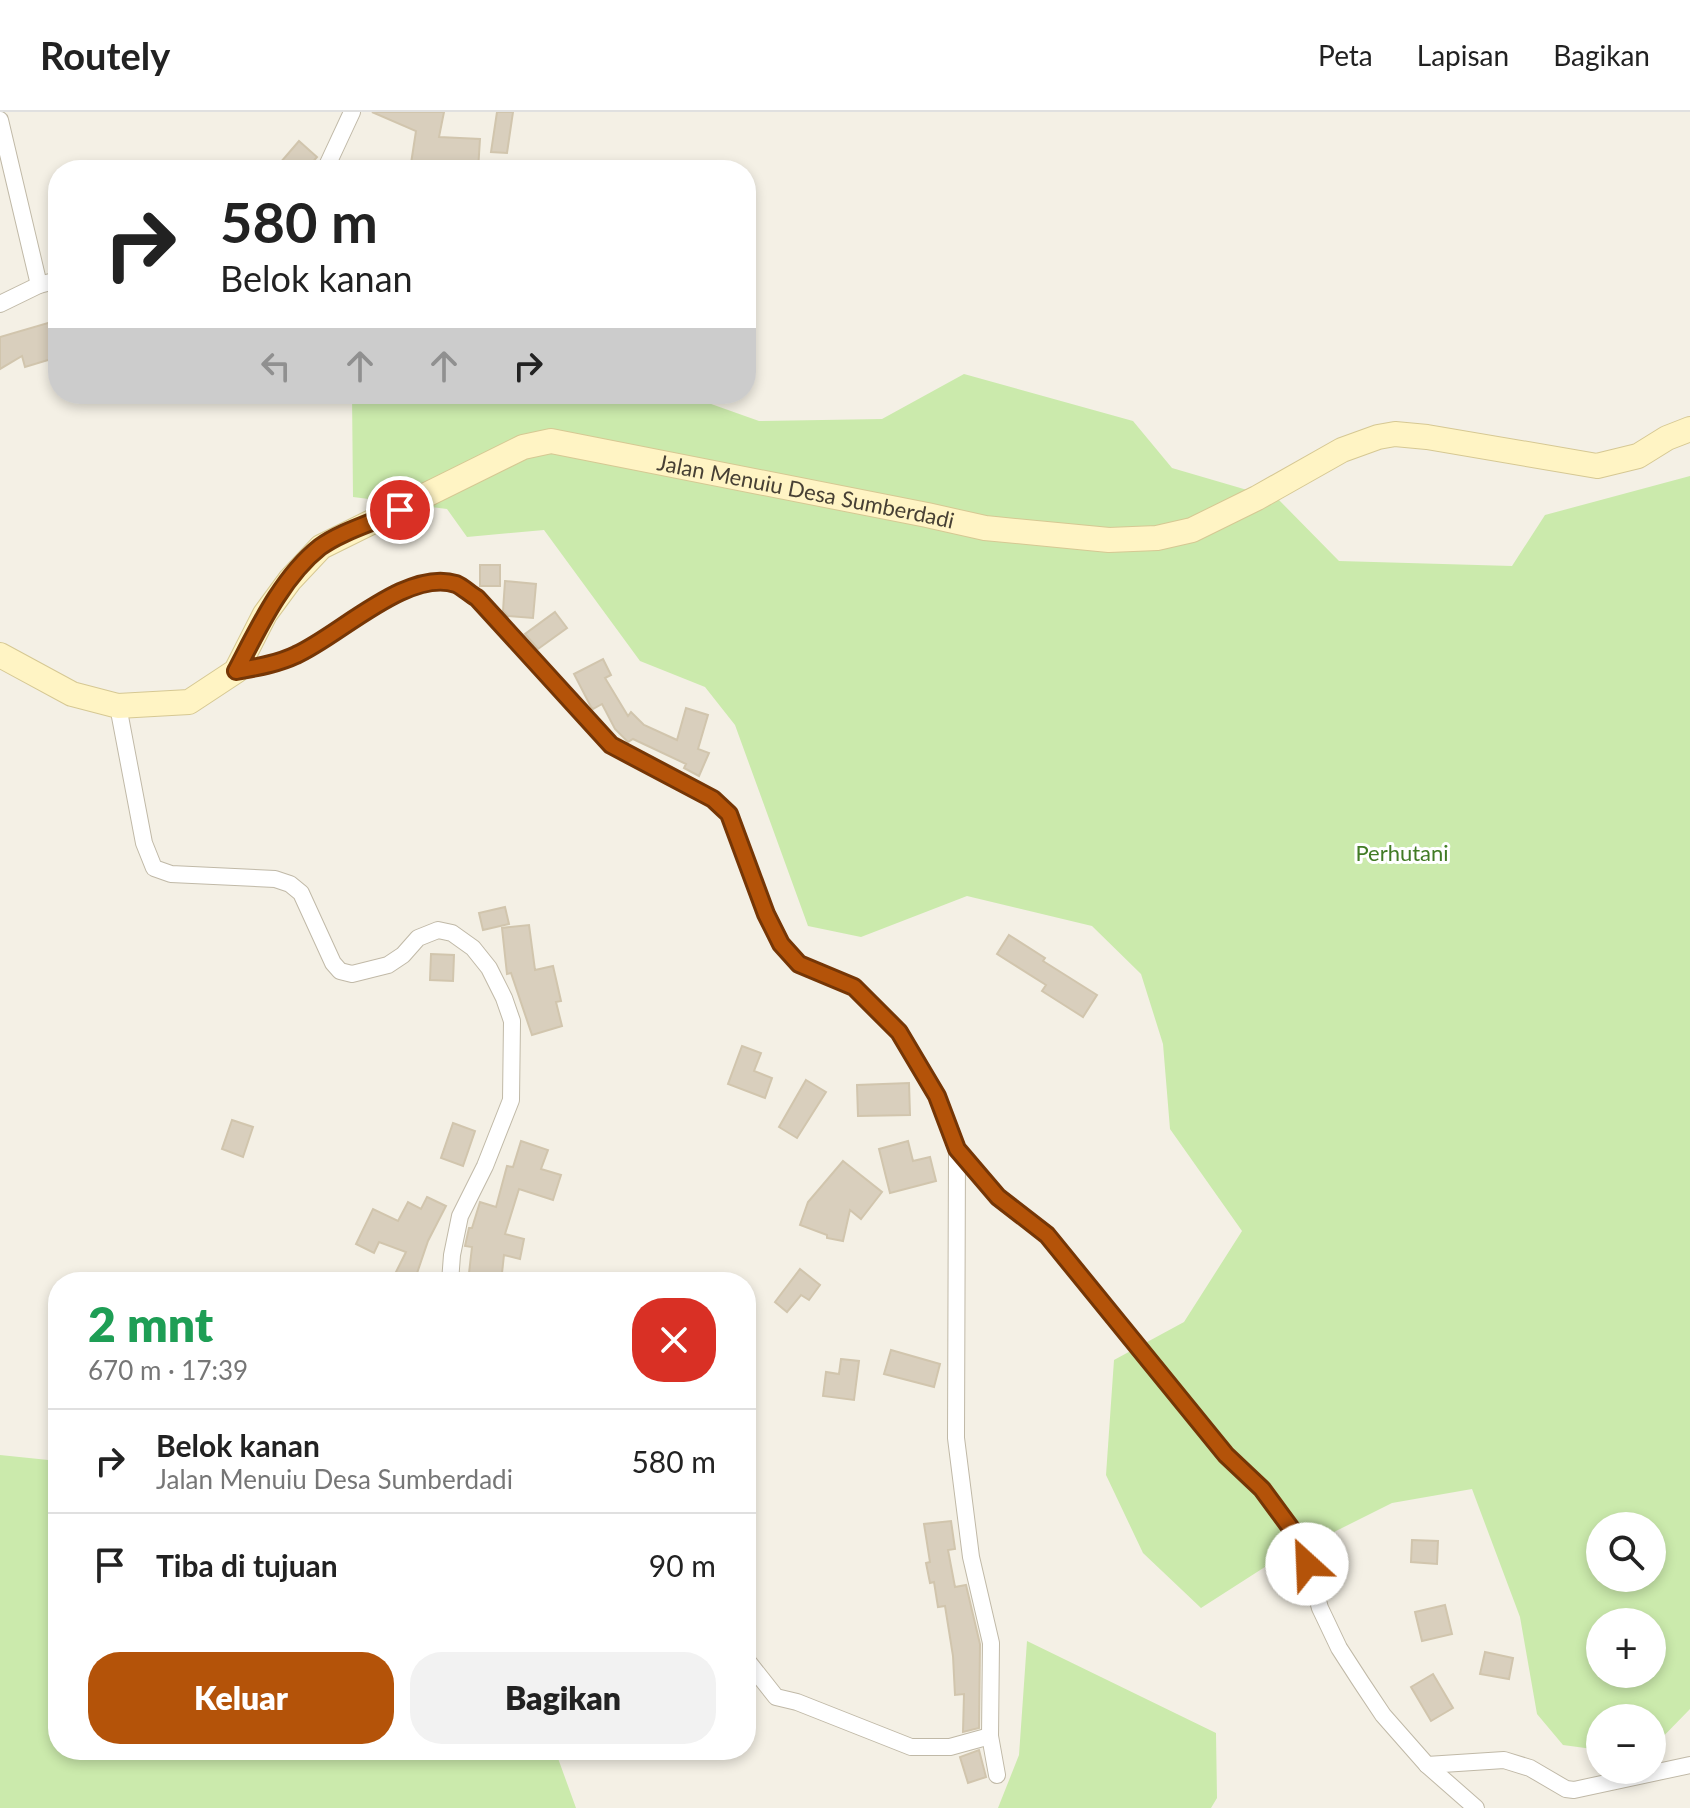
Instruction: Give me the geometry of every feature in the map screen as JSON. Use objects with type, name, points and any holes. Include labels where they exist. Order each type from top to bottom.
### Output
[{"type":"street","points":[[330,160],[352,112]]},
{"type":"street","points":[[0,120],[38,278]]},
{"type":"street","points":[[0,304],[38,278],[48,279]]},
{"type":"street","name":"Jalan Menuiu Desa Sumberdadi","points":[[0,655],[72,694],[118,706],[189,702],[236,671],[265,614],[290,580],[321,547],[523,447],[551,441],[985,528],[1109,540],[1157,538],[1192,530],[1342,450],[1378,437],[1395,434],[1427,437],[1597,466],[1624,462],[1690,429]]},
{"type":"street","points":[[236,671],[276,663],[298,654],[411,586],[456,584],[477,598],[611,745],[713,799],[729,814],[766,914],[781,944],[799,964],[854,987],[899,1032],[937,1096],[957,1149],[998,1197],[1047,1235],[1217,1444],[1262,1489],[1301,1542],[1320,1608],[1339,1648],[1383,1715],[1427,1765],[1476,1808]]},
{"type":"street","points":[[118,706],[144,843],[154,868],[171,874],[275,879],[290,884],[301,893],[333,963],[340,971],[352,974],[388,965],[403,955],[418,938],[438,930],[452,933],[473,948],[489,968],[512,1021],[511,1100],[485,1166],[460,1216],[451,1272]]},
{"type":"street","points":[[957,1149],[956,1438],[971,1557],[991,1643],[990,1736],[997,1775]]},
{"type":"street","points":[[756,1672],[776,1697],[797,1702],[911,1747],[950,1747],[990,1736]]},
{"type":"street","points":[[1427,1765],[1504,1760],[1515,1762],[1566,1789],[1574,1790],[1690,1765]]},
{"type":"green space","name":"Perhutani","points":[[964,374],[1133,421],[1172,468],[1278,499],[1339,561],[1512,566],[1545,515],[1690,476],[1690,1709],[1666,1734],[1666,1704],[1586,1704],[1586,1748],[1563,1745],[1537,1714],[1520,1617],[1472,1489],[1392,1503],[1268,1565],[1201,1608],[1143,1553],[1106,1475],[1114,1360],[1184,1322],[1242,1231],[1170,1129],[1163,1044],[1141,974],[1092,926],[967,896],[861,937],[808,926],[735,725],[705,687],[640,661],[544,530],[467,537],[447,509],[353,497],[352,404],[711,404],[759,421],[882,419]]},
{"type":"green space","points":[[0,1455],[48,1460],[48,1760],[559,1760],[576,1808],[0,1808]]},
{"type":"green space","points":[[1027,1641],[1216,1733],[1217,1798],[1211,1808],[998,1808],[1019,1755]]},
{"type":"building","points":[[372,112],[444,112],[439,137],[480,139],[479,160],[412,160],[416,131]]},
{"type":"building","points":[[497,112],[513,112],[507,153],[491,152]]},
{"type":"building","points":[[299,141],[317,157],[314,160],[283,160]]},
{"type":"building","points":[[48,323],[48,360],[25,367],[22,356],[0,369],[0,337]]},
{"type":"building","points":[[480,565],[500,565],[500,586],[480,586]]},
{"type":"building","points":[[505,581],[536,584],[533,618],[508,616],[503,611]]},
{"type":"building","points":[[555,612],[567,628],[538,649],[525,634]]},
{"type":"building","points":[[603,659],[611,675],[605,678],[628,716],[631,712],[644,725],[677,740],[686,708],[708,715],[698,749],[709,753],[699,776],[684,768],[686,764],[633,739],[628,742],[615,729],[602,704],[593,709],[591,707],[574,674]]},
{"type":"building","points":[[505,907],[509,924],[483,930],[479,913]]},
{"type":"building","points":[[529,925],[535,970],[553,966],[561,1001],[556,1002],[562,1026],[532,1035],[511,973],[507,974],[502,928]]},
{"type":"building","points":[[1009,935],[1097,995],[1083,1017],[1042,991],[1046,985],[997,954]]},
{"type":"building","points":[[431,954],[454,955],[453,981],[430,980]]},
{"type":"building","points":[[742,1046],[761,1053],[754,1071],[772,1078],[765,1098],[728,1084]]},
{"type":"building","points":[[806,1080],[826,1092],[797,1138],[779,1127]]},
{"type":"building","points":[[909,1083],[910,1115],[858,1116],[857,1085]]},
{"type":"building","points":[[232,1120],[253,1127],[243,1157],[222,1149]]},
{"type":"building","points":[[453,1123],[475,1131],[463,1166],[441,1158]]},
{"type":"building","points":[[521,1141],[548,1150],[541,1169],[561,1175],[553,1200],[519,1189],[505,1234],[524,1239],[520,1259],[504,1255],[502,1272],[469,1272],[472,1247],[465,1246],[469,1228],[472,1228],[480,1202],[496,1207],[507,1166],[513,1167]]},
{"type":"building","points":[[908,1141],[913,1161],[930,1157],[936,1181],[890,1193],[879,1149]]},
{"type":"building","points":[[843,1161],[882,1192],[861,1219],[850,1210],[843,1241],[827,1238],[827,1235],[800,1225],[808,1202]]},
{"type":"building","points":[[427,1197],[446,1206],[428,1241],[417,1272],[396,1272],[406,1252],[379,1242],[374,1253],[356,1244],[373,1209],[398,1221],[408,1202],[421,1209]]},
{"type":"building","points":[[800,1269],[820,1285],[809,1300],[801,1295],[787,1312],[775,1302]]},
{"type":"building","points":[[891,1350],[940,1364],[934,1387],[884,1374]]},
{"type":"building","points":[[841,1359],[859,1361],[854,1400],[823,1396],[826,1372],[839,1374]]},
{"type":"building","points":[[951,1521],[955,1549],[948,1550],[955,1587],[966,1585],[980,1644],[979,1728],[963,1732],[964,1694],[955,1695],[945,1606],[938,1607],[934,1582],[930,1583],[926,1563],[930,1562],[924,1524]]},
{"type":"building","points":[[1412,1540],[1438,1541],[1437,1564],[1411,1562]]},
{"type":"building","points":[[1445,1605],[1452,1634],[1422,1641],[1415,1612]]},
{"type":"building","points":[[1485,1652],[1513,1658],[1509,1679],[1480,1674]]},
{"type":"building","points":[[1433,1674],[1453,1708],[1431,1721],[1411,1687]]},
{"type":"building","points":[[979,1750],[986,1777],[968,1783],[960,1757]]},
{"type":"route","points":[[400,510],[321,547],[290,580],[265,614],[236,671],[276,663],[298,654],[411,586],[456,584],[477,598],[611,745],[713,799],[729,814],[766,914],[781,944],[799,964],[854,987],[899,1032],[937,1096],[957,1149],[998,1197],[1047,1235],[1189,1412],[1226,1455],[1262,1489],[1301,1542],[1307,1564]]}]
